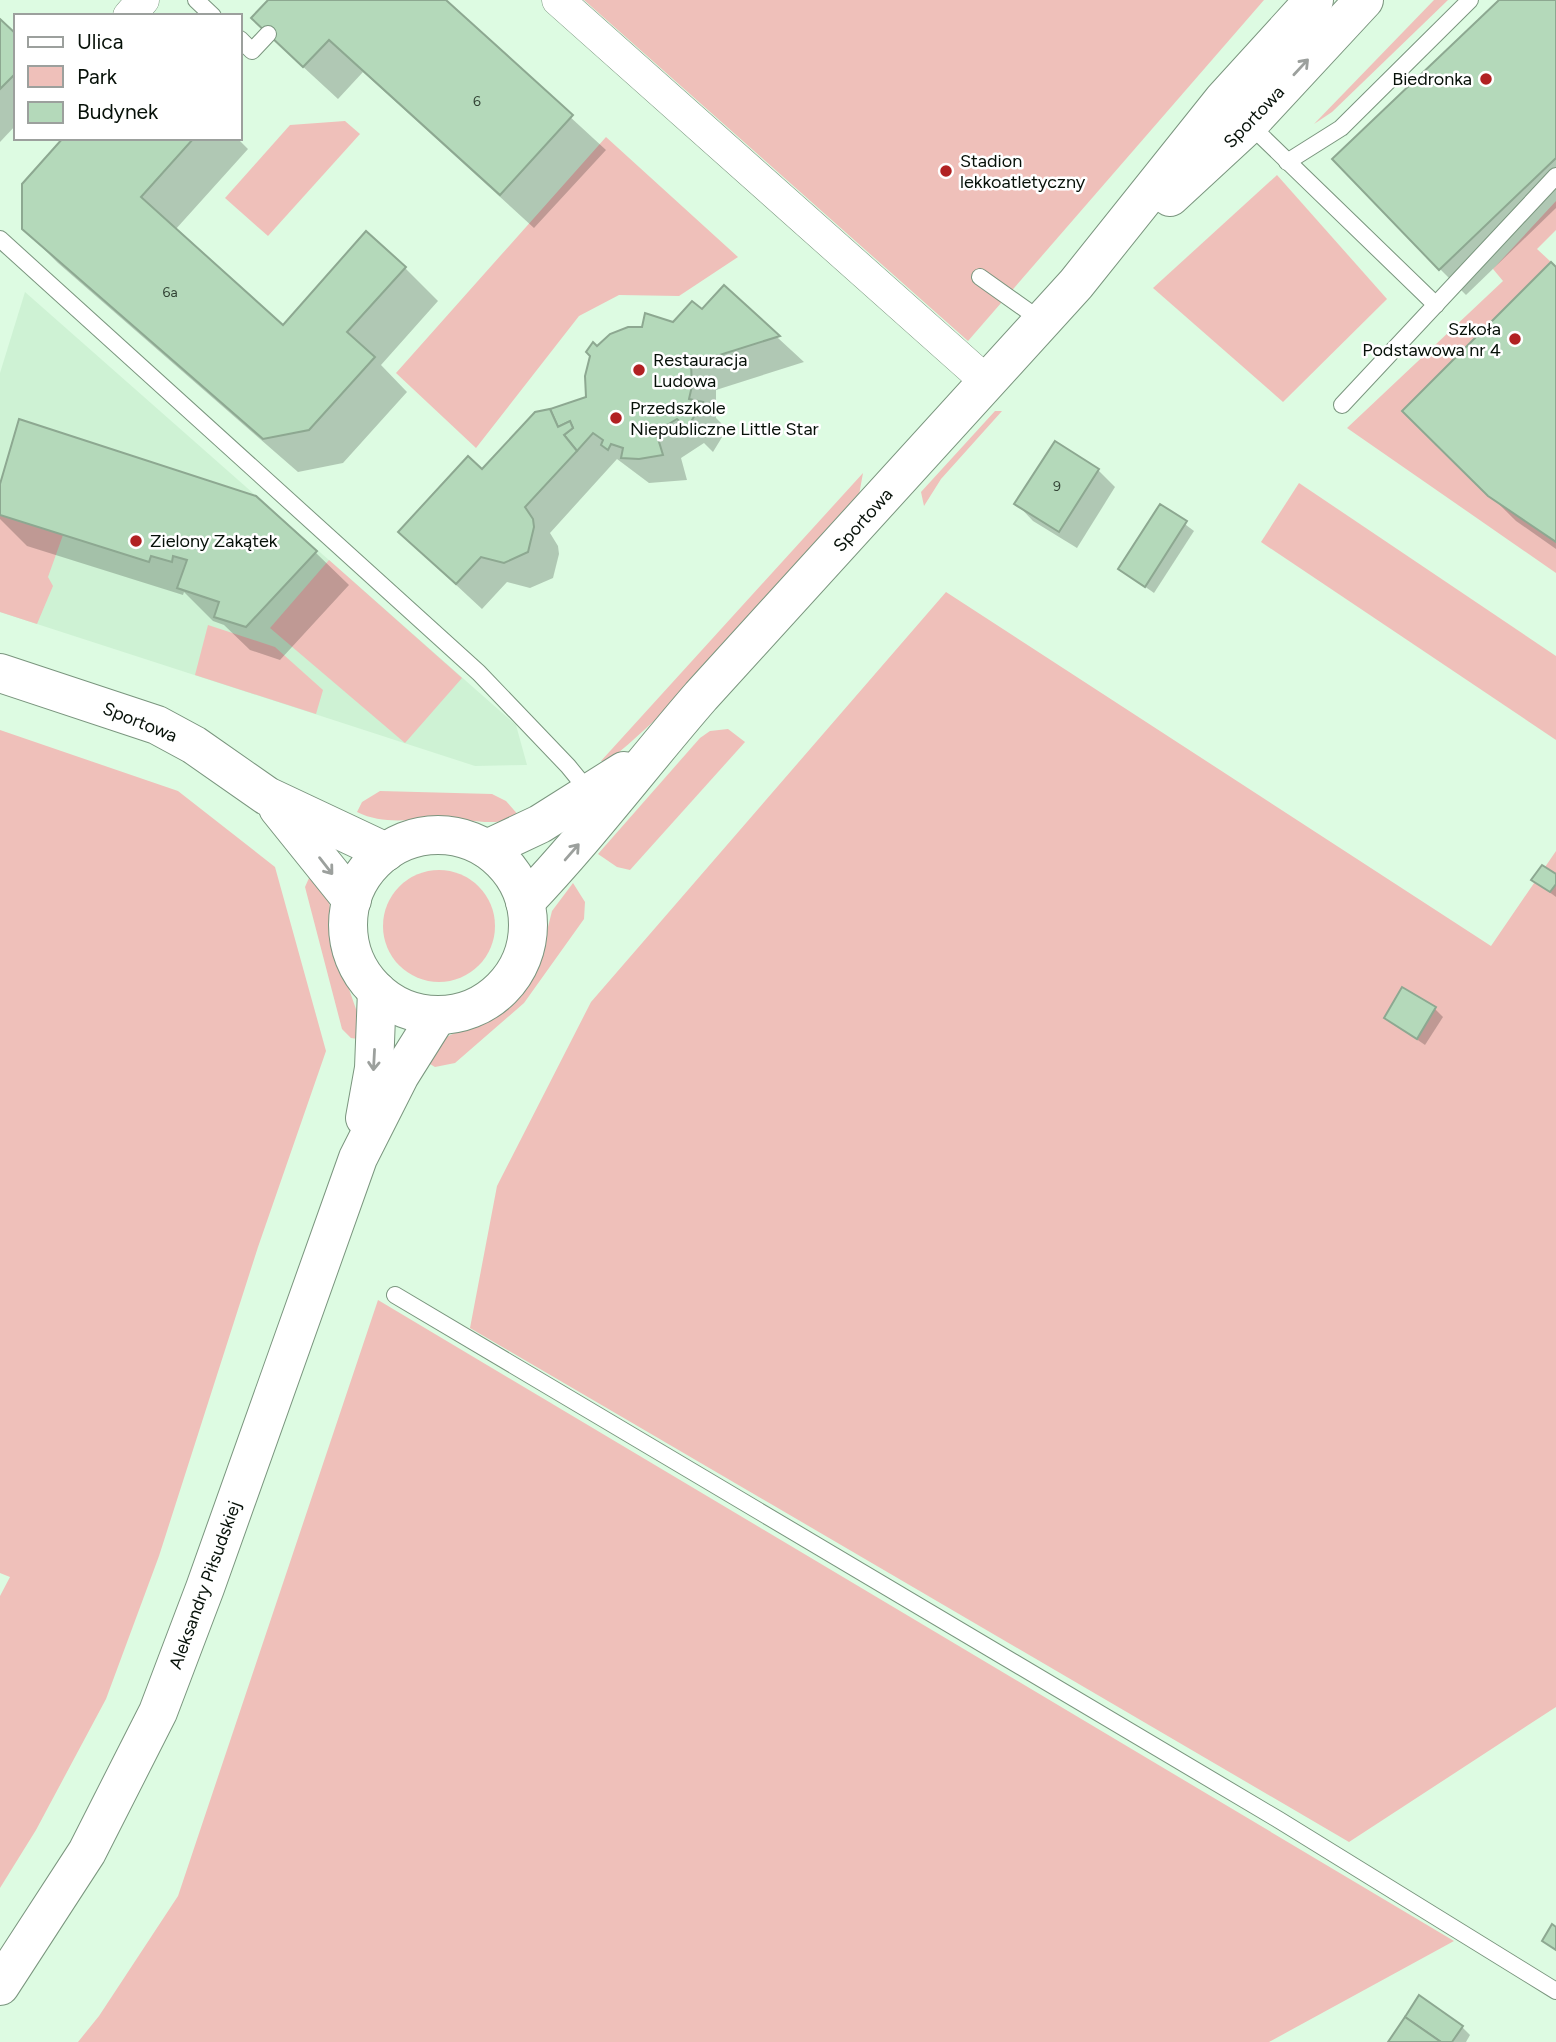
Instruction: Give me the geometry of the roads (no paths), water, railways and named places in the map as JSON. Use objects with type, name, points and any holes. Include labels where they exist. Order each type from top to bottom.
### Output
[{"type":"street","points":[[131,14],[143,0]]},
{"type":"street","points":[[558,0],[986,382]]},
{"type":"street","name":"Sportowa","points":[[1236,112],[1314,0]]},
{"type":"street","name":"Sportowa","points":[[525,902],[597,804],[650,755],[1076,284],[1236,112],[1364,0]]},
{"type":"street","name":"Sportowa","points":[[0,673],[157,725],[194,745],[267,796],[386,852]]},
{"type":"street","name":"Sportowa","points":[[267,796],[352,900]]},
{"type":"street","name":"Sportowa","points":[[487,849],[540,824],[597,804]]},
{"type":"street","points":[[444,835],[487,849],[517,881],[528,918],[525,951],[510,981],[485,1002],[454,1014],[437,1016],[405,1009],[377,992],[366,979],[351,949],[348,925],[352,900],[371,865],[386,852],[413,838],[444,835]]},
{"type":"street","name":"Aleksandry Piłsudskiej","points":[[358,1158],[374,1068],[377,992]]},
{"type":"street","name":"Aleksandry Piłsudskiej","points":[[0,1986],[87,1852],[158,1712],[205,1588],[358,1158],[400,1076],[437,1016]]},
{"type":"lane","points":[[196,0],[212,14]]},
{"type":"lane","points":[[1287,162],[1341,128],[1471,0]]},
{"type":"lane","points":[[242,41],[252,51],[268,34]]},
{"type":"lane","points":[[1236,112],[1436,304]]},
{"type":"lane","points":[[1342,405],[1556,176]]},
{"type":"lane","points":[[0,239],[479,673],[568,766],[597,804]]},
{"type":"lane","points":[[980,277],[1042,321]]},
{"type":"lane","points":[[395,1295],[1268,1813],[1556,1991]]},
{"type":"place","name":"Biedronka","points":[[1486,79]]},
{"type":"place","name":"Stadion lekkoatletyczny","points":[[946,171]]},
{"type":"place","name":"Szkoła Podstawowa nr 4","points":[[1515,339]]},
{"type":"place","name":"Restauracja Ludowa","points":[[639,370]]},
{"type":"place","name":"Przedszkole Niepubliczne Little Star","points":[[616,418]]},
{"type":"place","name":"Zielony Zakątek","points":[[136,541]]}]
